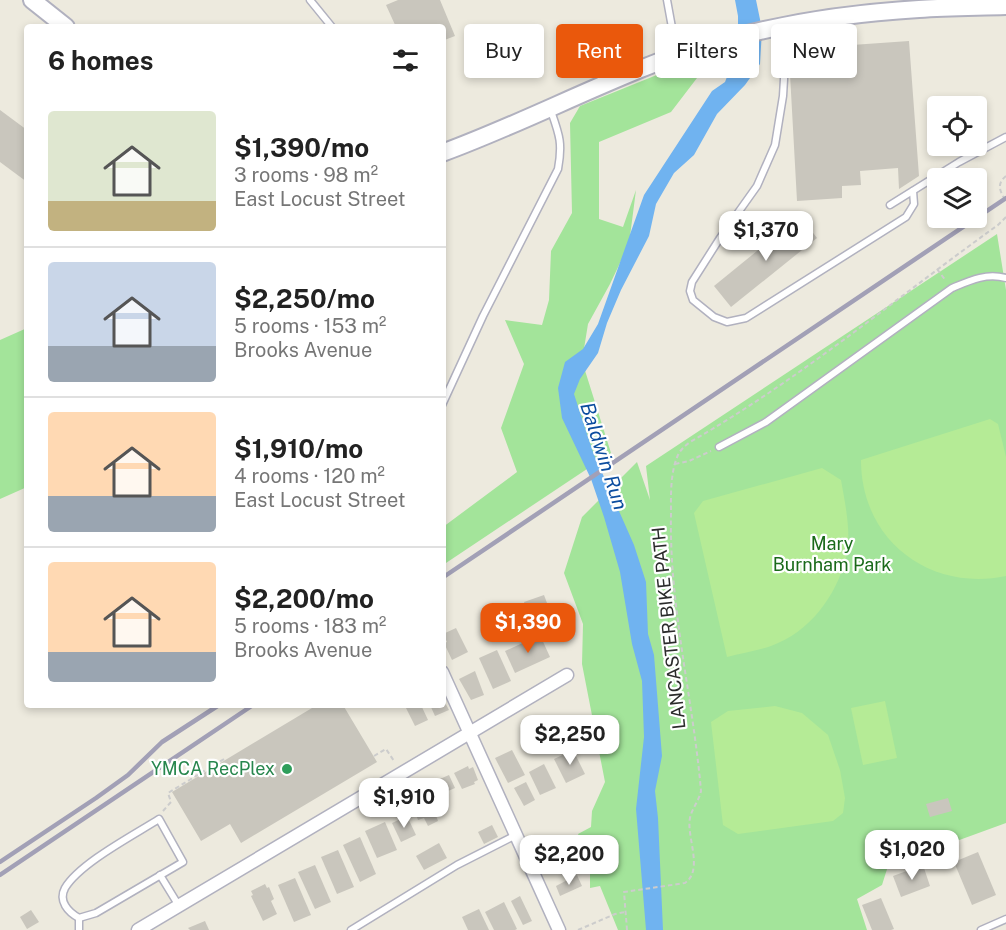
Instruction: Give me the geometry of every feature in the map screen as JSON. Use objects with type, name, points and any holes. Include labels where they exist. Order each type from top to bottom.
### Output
[{"type":"street","points":[[32,0],[62,24]]},
{"type":"street","points":[[794,24],[887,11],[1001,4]]},
{"type":"street","points":[[446,151],[495,133],[655,63]]},
{"type":"street","points":[[138,930],[157,925],[178,906],[567,675]]},
{"type":"street","points":[[446,681],[559,930]]},
{"type":"lane","points":[[310,0],[330,24]]},
{"type":"lane","points":[[667,0],[671,24]]},
{"type":"lane","points":[[782,78],[783,96],[775,145],[757,186],[720,237],[692,282],[690,291],[693,300],[714,317],[727,322],[746,318],[906,217],[914,204],[913,191]]},
{"type":"lane","points":[[446,396],[483,316],[558,169],[560,136],[549,108]]},
{"type":"lane","points":[[890,205],[959,162],[1006,137]]},
{"type":"lane","points":[[719,447],[766,422],[952,288],[973,278],[994,275],[1006,278]]},
{"type":"lane","points":[[159,819],[183,862],[160,875],[96,913],[79,918],[68,912],[63,901],[64,889],[82,870],[159,819]]},
{"type":"lane","points":[[351,930],[457,865],[517,835]]},
{"type":"lane","points":[[160,875],[178,906]]},
{"type":"lane","points":[[79,918],[79,930]]},
{"type":"lane","points":[[981,930],[1006,919]]},
{"type":"path","points":[[1006,176],[999,188],[1006,201]]},
{"type":"path","points":[[675,464],[683,447],[791,377],[1006,217]]},
{"type":"path","points":[[937,269],[952,288]]},
{"type":"path","points":[[675,464],[688,461],[719,447]]},
{"type":"path","name":"LANCASTER BIKE PATH","points":[[627,930],[623,895],[626,891],[678,885],[685,883],[691,876],[693,862],[690,818],[701,791],[690,700],[683,666],[673,574],[671,516],[675,464]]},
{"type":"path","points":[[374,756],[386,748],[394,761]]},
{"type":"path","points":[[159,819],[171,802],[168,793],[225,760]]},
{"type":"path","points":[[578,930],[615,914],[626,912]]},
{"type":"green space","points":[[655,76],[655,78],[697,78],[671,112],[599,142],[599,219],[623,227],[636,190],[629,244],[588,324],[582,361],[611,453],[446,563],[446,525],[517,472],[501,428],[524,364],[505,320],[542,325],[549,300],[551,251],[572,213],[570,123],[580,106]]},
{"type":"green space","name":"Mary Burnham Park","points":[[997,234],[1006,290],[1006,823],[888,866],[882,885],[857,899],[867,930],[618,930],[600,886],[590,888],[590,864],[578,834],[591,827],[592,811],[605,782],[582,664],[583,624],[564,573],[582,517],[637,462],[650,500],[646,466]]},
{"type":"green space","points":[[24,329],[24,488],[0,499],[0,340]]},
{"type":"green space","points":[[990,419],[998,424],[1006,457],[1006,576],[978,579],[951,576],[926,567],[905,554],[887,536],[873,514],[864,489],[861,460]]},
{"type":"green space","points":[[822,468],[841,480],[847,519],[848,549],[836,586],[819,611],[798,632],[771,646],[727,657],[694,513],[703,501]]},
{"type":"green space","points":[[885,701],[897,758],[863,765],[851,708]]},
{"type":"green space","points":[[775,706],[802,713],[828,735],[840,770],[845,798],[843,813],[833,821],[738,834],[723,825],[711,722],[728,711]]},
{"type":"water","points":[[735,0],[756,0],[762,29],[759,65],[759,24],[738,24]]},
{"type":"water","points":[[727,78],[750,78],[717,114],[694,155],[674,173],[656,204],[649,236],[621,290],[607,323],[598,353],[580,379],[574,394],[593,452],[634,545],[646,582],[648,634],[654,655],[662,756],[655,791],[663,930],[646,930],[636,809],[644,737],[642,681],[632,644],[620,572],[591,479],[562,418],[558,388],[565,362],[583,349],[598,324],[644,195],[712,91],[725,82]]},
{"type":"building","points":[[398,0],[440,0],[455,36],[446,39],[446,24],[395,24],[386,5]]},
{"type":"building","points":[[909,41],[919,176],[899,189],[898,168],[860,171],[861,185],[842,186],[842,198],[797,201],[790,78],[857,78],[857,45]]},
{"type":"building","points":[[0,110],[24,128],[24,180],[0,162]]},
{"type":"building","points":[[800,216],[817,238],[731,307],[714,286]]},
{"type":"building","points":[[544,595],[547,603],[526,609],[524,602]]},
{"type":"building","points":[[522,607],[529,622],[514,628],[508,614]]},
{"type":"building","points":[[456,628],[468,652],[452,660],[446,647],[446,633]]},
{"type":"building","points":[[540,635],[550,657],[515,673],[505,651]]},
{"type":"building","points":[[497,650],[511,681],[493,689],[479,658]]},
{"type":"building","points":[[475,671],[484,695],[471,700],[459,679]]},
{"type":"building","points":[[446,704],[449,710],[435,716],[431,708],[446,708]]},
{"type":"building","name":"YMCA RecPlex","points":[[312,708],[345,708],[377,762],[241,843],[230,824],[201,841],[172,792]]},
{"type":"building","points":[[406,708],[422,708],[428,720],[415,726]]},
{"type":"building","points":[[512,750],[525,775],[508,783],[495,758]]},
{"type":"building","points":[[573,750],[585,774],[566,783],[554,759]]},
{"type":"building","points":[[544,764],[556,788],[540,795],[529,772]]},
{"type":"building","points":[[468,766],[469,769],[473,767],[478,780],[474,782],[475,784],[462,789],[454,773]]},
{"type":"building","points":[[449,775],[455,788],[439,795],[433,782]]},
{"type":"building","points":[[526,782],[535,800],[524,806],[514,788]]},
{"type":"building","points":[[948,798],[952,811],[930,817],[926,804]]},
{"type":"building","points":[[432,804],[438,821],[428,826],[424,818],[418,820],[415,812]]},
{"type":"building","points":[[407,816],[416,835],[401,842],[392,823]]},
{"type":"building","points":[[385,822],[397,850],[377,858],[365,831]]},
{"type":"building","points":[[492,825],[498,837],[484,844],[478,832]]},
{"type":"building","points":[[360,837],[376,874],[360,882],[343,845]]},
{"type":"building","points":[[439,843],[447,858],[424,870],[416,856]]},
{"type":"building","points":[[338,850],[354,887],[337,894],[321,857]]},
{"type":"building","points":[[564,850],[571,863],[552,874],[545,860]]},
{"type":"building","points":[[978,852],[996,895],[972,905],[954,862]]},
{"type":"building","points":[[315,865],[331,902],[315,909],[298,872]]},
{"type":"building","points":[[923,865],[930,886],[901,897],[893,876]]},
{"type":"building","points":[[577,875],[582,886],[560,896],[556,886]]},
{"type":"building","points":[[295,878],[311,915],[294,922],[278,885]]},
{"type":"building","points":[[265,884],[267,888],[269,887],[274,899],[271,901],[277,914],[263,921],[251,896],[253,895],[251,891]]},
{"type":"building","points":[[520,896],[532,921],[523,925],[511,901]]},
{"type":"building","points":[[881,898],[894,929],[872,930],[862,905]]},
{"type":"building","points":[[504,902],[517,929],[515,930],[494,930],[485,912]]},
{"type":"building","points":[[479,909],[489,930],[468,930],[462,917]]},
{"type":"building","points":[[31,910],[39,922],[27,929],[20,917]]},
{"type":"building","points":[[205,921],[209,930],[190,930],[188,928]]},
{"type":"railway","points":[[446,575],[1006,198]]},
{"type":"railway","points":[[0,862],[96,798],[128,775],[162,742],[214,708]]},
{"type":"railway","points":[[0,875],[249,708]]},
{"type":"place","name":"YMCA RecPlex","points":[[287,769]]},
{"type":"water label","name":"Baldwin Run","points":[[604,456]]}]
